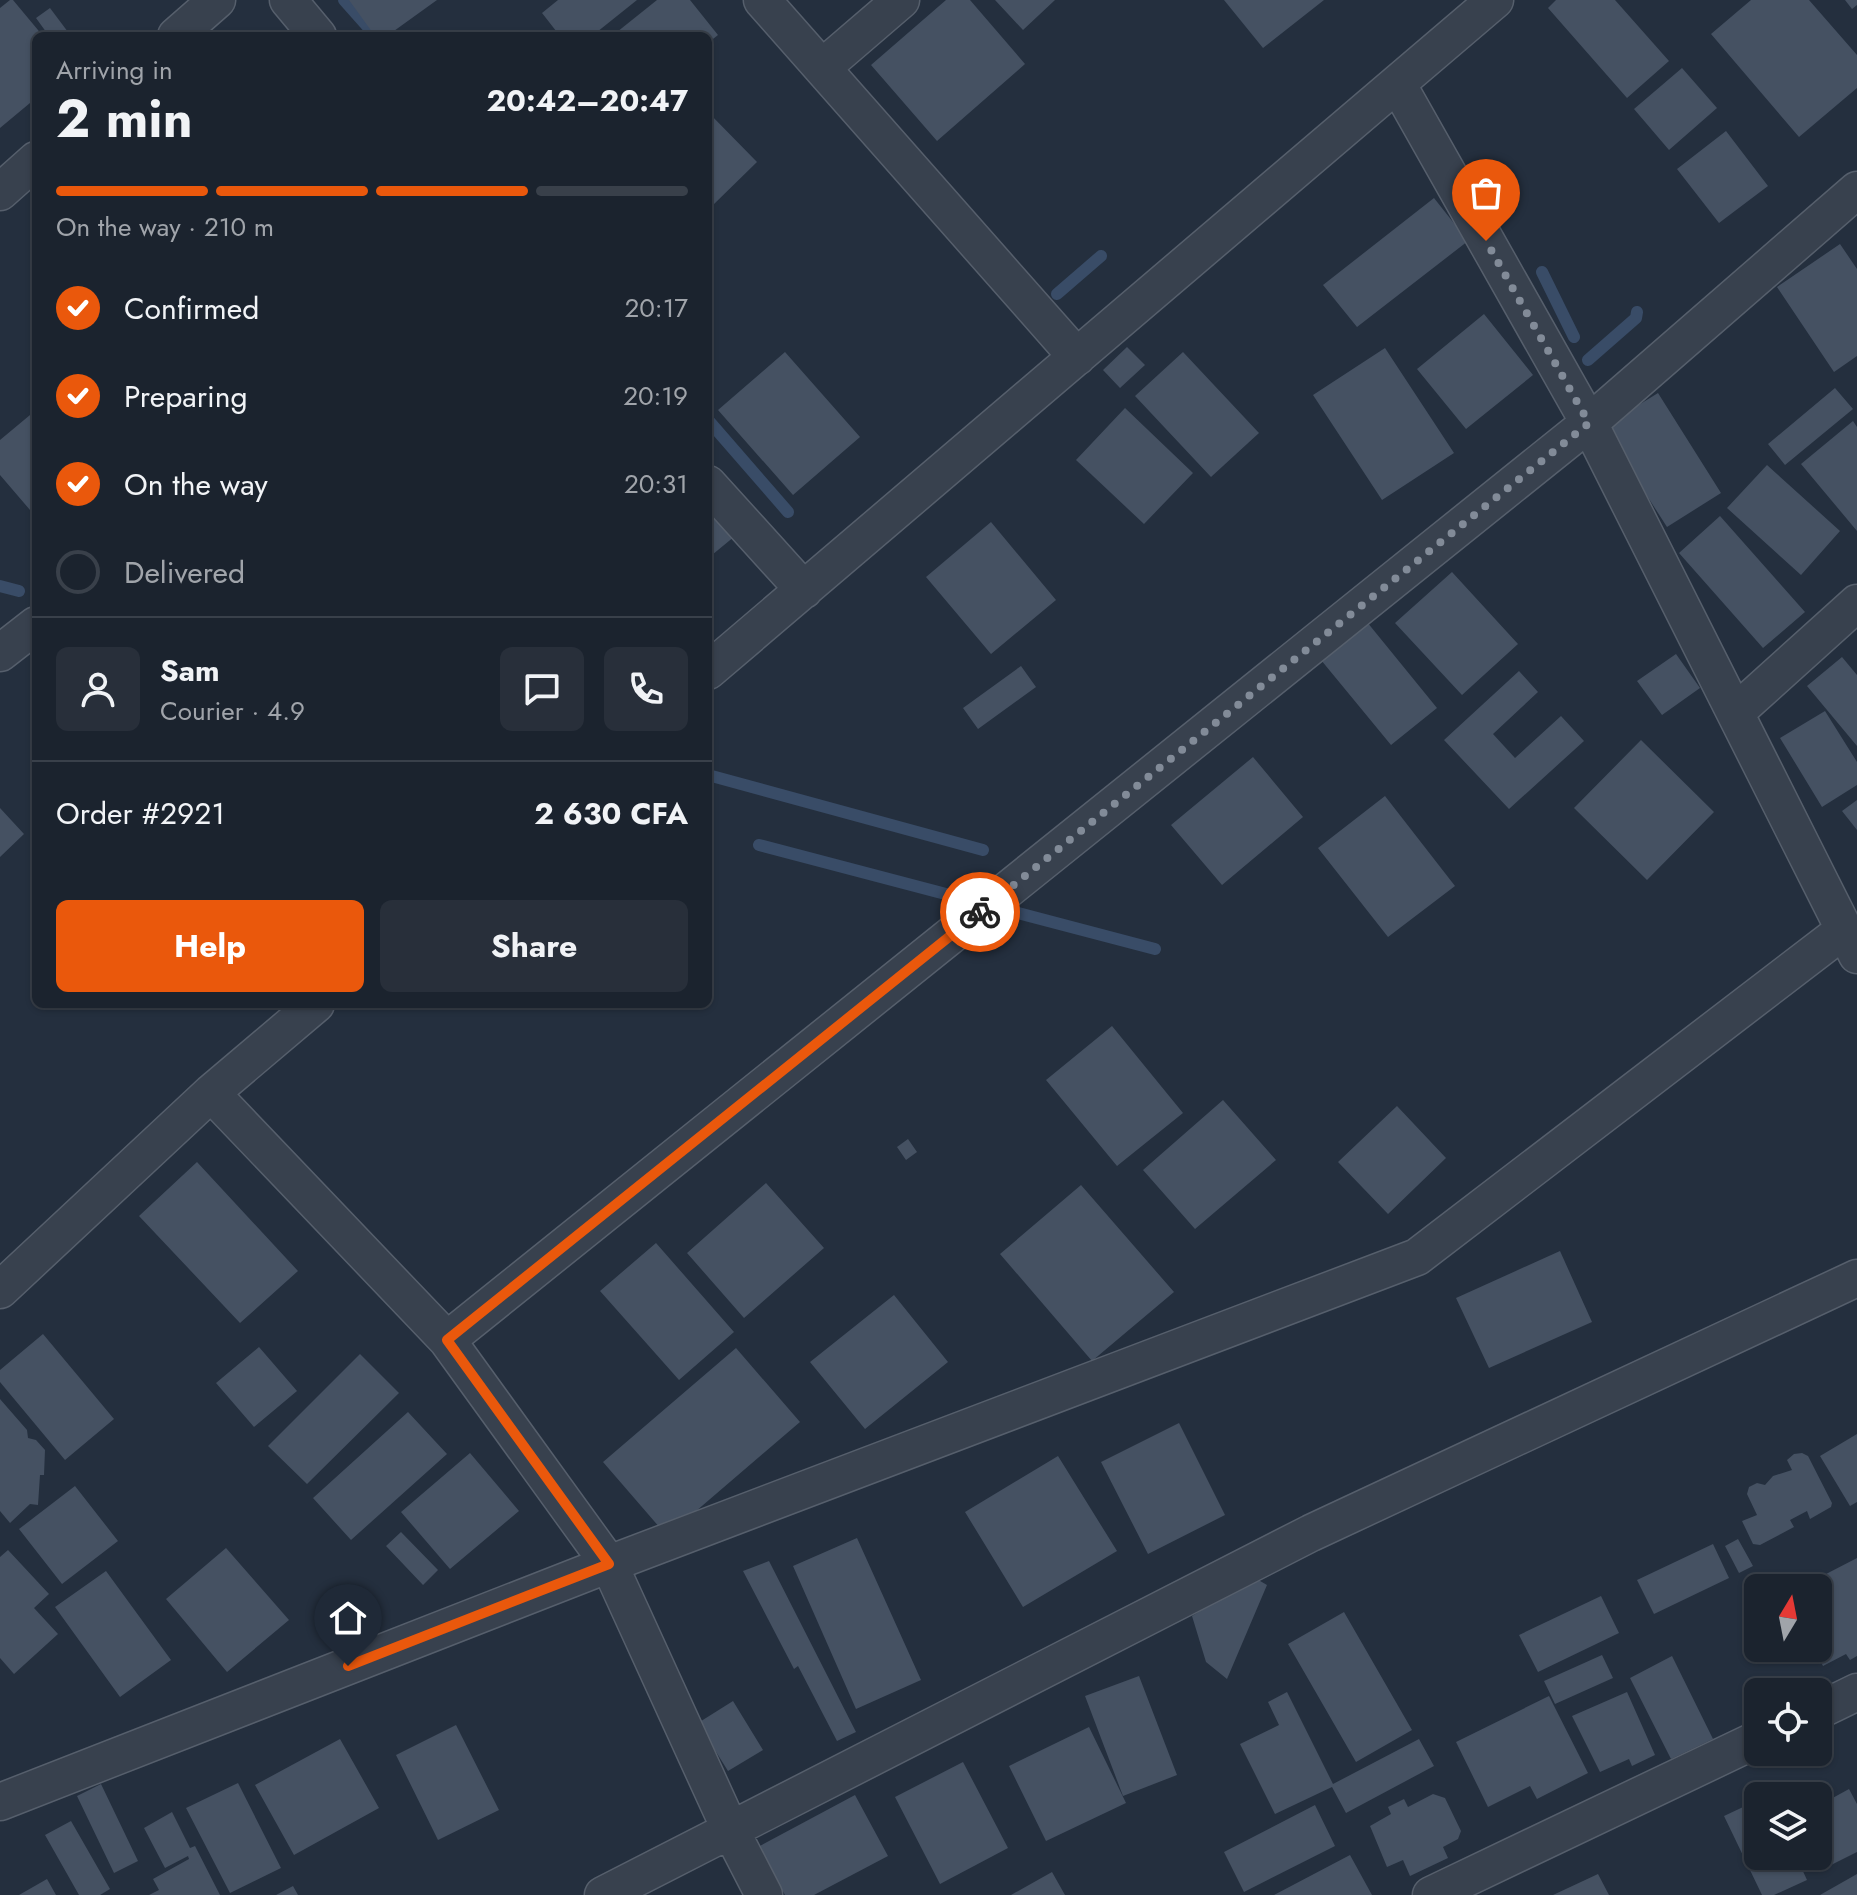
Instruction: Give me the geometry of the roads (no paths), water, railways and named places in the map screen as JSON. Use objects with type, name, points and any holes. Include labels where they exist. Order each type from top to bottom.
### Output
[{"type":"street","points":[[181,32],[217,0]]},
{"type":"street","points":[[288,0],[315,32]]},
{"type":"street","points":[[762,0],[1077,357]]},
{"type":"street","points":[[823,67],[901,0]]},
{"type":"street","points":[[712,668],[1495,0]]},
{"type":"street","points":[[0,1802],[609,1564],[1417,1257],[1851,943],[1589,423],[1398,85]]},
{"type":"street","points":[[0,192],[32,164]]},
{"type":"street","points":[[447,1340],[1589,423],[1857,190]]},
{"type":"street","points":[[712,488],[804,590]]},
{"type":"street","points":[[1735,713],[1857,603]]},
{"type":"street","points":[[0,653],[32,628]]},
{"type":"street","points":[[0,1290],[211,1093],[311,1008]]},
{"type":"street","points":[[211,1093],[447,1340],[609,1564],[730,1829],[764,1895]]},
{"type":"street","points":[[603,1895],[1311,1533],[1857,1278]]},
{"type":"street","points":[[1832,1704],[1857,1692]]},
{"type":"street","points":[[1431,1895],[1744,1746]]},
{"type":"waterway","points":[[344,0],[372,32]]},
{"type":"waterway","points":[[1057,294],[1101,256]]},
{"type":"waterway","points":[[1542,272],[1574,337]]},
{"type":"waterway","points":[[1588,360],[1636,318],[1637,312]]},
{"type":"waterway","points":[[712,425],[788,512]]},
{"type":"waterway","points":[[0,586],[19,591]]},
{"type":"waterway","points":[[712,776],[983,850]]},
{"type":"waterway","points":[[759,845],[1155,949]]}]
